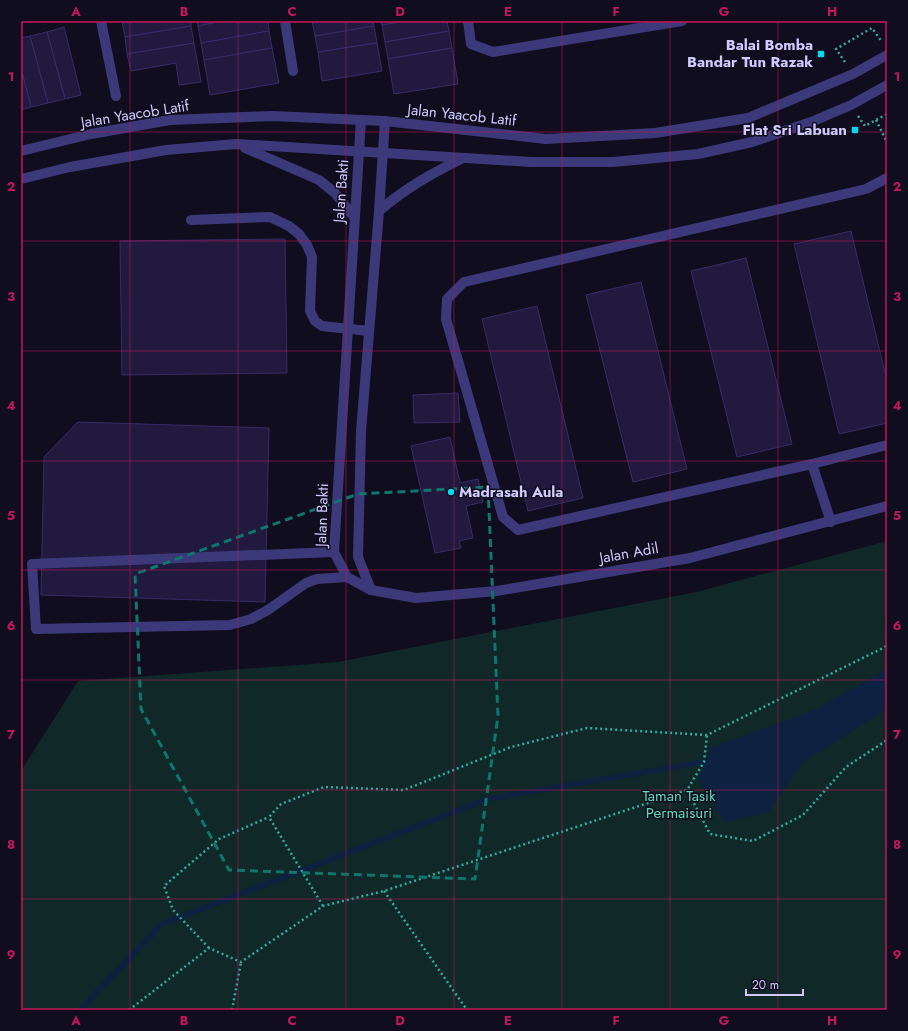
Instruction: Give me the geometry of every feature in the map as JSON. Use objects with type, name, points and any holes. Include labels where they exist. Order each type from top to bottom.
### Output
[{"type":"street","points":[[101,21],[116,96]]},
{"type":"street","points":[[285,21],[293,71]]},
{"type":"street","points":[[468,21],[471,44],[493,52],[682,21]]},
{"type":"street","name":"Jalan Yaacob Latif","points":[[21,151],[90,134],[170,120],[272,116],[385,121],[546,139],[655,133],[748,118],[853,74],[887,55]]},
{"type":"street","points":[[21,179],[70,167],[166,150],[236,144],[461,159],[531,162],[613,162],[698,154],[752,142],[811,122],[852,105],[887,85]]},
{"type":"street","name":"Jalan Bakti","points":[[347,578],[334,552],[361,120]]},
{"type":"street","points":[[372,590],[358,557],[361,431],[370,331],[385,121]]},
{"type":"street","points":[[236,144],[319,180],[335,193],[354,216]]},
{"type":"street","points":[[379,211],[422,178],[461,159]]},
{"type":"street","points":[[887,178],[866,190],[464,282],[447,298],[446,319],[503,517],[518,530],[812,464],[887,444]]},
{"type":"street","points":[[191,220],[270,217],[289,226],[299,234],[307,245],[312,257],[310,311],[315,321],[322,326],[370,331]]},
{"type":"street","points":[[812,464],[831,522]]},
{"type":"street","name":"Jalan Adil","points":[[372,590],[416,598],[497,591],[690,558],[887,506]]},
{"type":"street","points":[[334,552],[32,564],[36,629],[230,625],[251,619],[287,595],[318,579],[347,578],[372,590]]},
{"type":"path","points":[[836,49],[872,28],[883,44]]},
{"type":"path","points":[[865,126],[887,114]]},
{"type":"path","points":[[876,120],[887,142]]},
{"type":"path","points":[[241,962],[209,948],[173,910],[164,886],[219,839],[269,817],[281,804],[324,787],[404,790],[511,747],[587,728],[707,735],[887,646]]},
{"type":"path","points":[[232,1010],[241,962],[324,906],[384,890],[687,790],[704,762],[707,735]]},
{"type":"path","points":[[687,790],[710,834],[753,841],[802,815],[846,767],[887,740]]},
{"type":"path","points":[[269,817],[324,906]]},
{"type":"path","points":[[384,890],[467,1010]]},
{"type":"path","points":[[129,1010],[209,948]]},
{"type":"highlighted area","points":[[488,487],[498,716],[475,879],[229,870],[141,709],[135,574],[358,494]]},
{"type":"green space","name":"Taman Tasik Permaisuri","points":[[887,541],[887,1010],[21,1010],[21,771],[78,681],[338,662],[696,592]]},
{"type":"water","points":[[887,669],[887,709],[803,762],[768,812],[725,822],[698,779],[710,748],[815,710]]},
{"type":"building","points":[[122,21],[191,21],[191,26],[125,37]]},
{"type":"building","points":[[197,21],[224,21],[198,26]]},
{"type":"building","points":[[224,21],[268,21],[269,31],[201,43],[198,26]]},
{"type":"building","points":[[312,21],[373,21],[374,26],[315,36]]},
{"type":"building","points":[[381,21],[406,21],[382,25]]},
{"type":"building","points":[[406,21],[447,21],[449,31],[385,42],[382,25]]},
{"type":"building","points":[[191,26],[194,43],[127,54],[125,37]]},
{"type":"building","points":[[374,26],[377,43],[318,52],[315,36]]},
{"type":"building","points":[[64,27],[81,95],[65,99],[47,32]]},
{"type":"building","points":[[269,31],[272,48],[204,60],[201,43]]},
{"type":"building","points":[[449,31],[452,48],[388,59],[385,42]]},
{"type":"building","points":[[47,32],[65,99],[48,103],[30,36]]},
{"type":"building","points":[[30,36],[48,103],[31,107],[21,68],[21,38]]},
{"type":"building","points":[[194,43],[201,82],[179,85],[176,63],[131,71],[127,54]]},
{"type":"building","points":[[377,43],[382,71],[322,81],[318,52]]},
{"type":"building","points":[[272,48],[279,83],[210,95],[204,60]]},
{"type":"building","points":[[452,48],[458,84],[394,94],[388,59]]},
{"type":"building","points":[[21,68],[31,107],[21,110]]},
{"type":"building","points":[[851,231],[887,381],[887,423],[839,434],[794,244]]},
{"type":"building","points":[[285,239],[287,373],[122,375],[120,241]]},
{"type":"building","points":[[746,258],[792,444],[737,457],[691,271]]},
{"type":"building","points":[[641,282],[687,469],[633,482],[586,295]]},
{"type":"building","points":[[537,306],[583,498],[528,511],[482,319]]},
{"type":"building","points":[[458,393],[460,422],[414,423],[413,395]]},
{"type":"building","points":[[78,422],[269,428],[265,602],[41,595],[44,457]]},
{"type":"building","name":"Madrasah Aula","points":[[450,437],[460,483],[478,479],[483,502],[466,506],[473,538],[459,541],[461,548],[435,553],[411,446]]},
{"type":"waterway","points":[[80,1010],[162,924],[488,799],[704,762]]},
{"type":"place","name":"Balai Bomba Bandar Tun Razak","points":[[821,54]]},
{"type":"place","name":"Flat Sri Labuan","points":[[855,130]]},
{"type":"place","name":"Madrasah Aula","points":[[451,492]]}]
